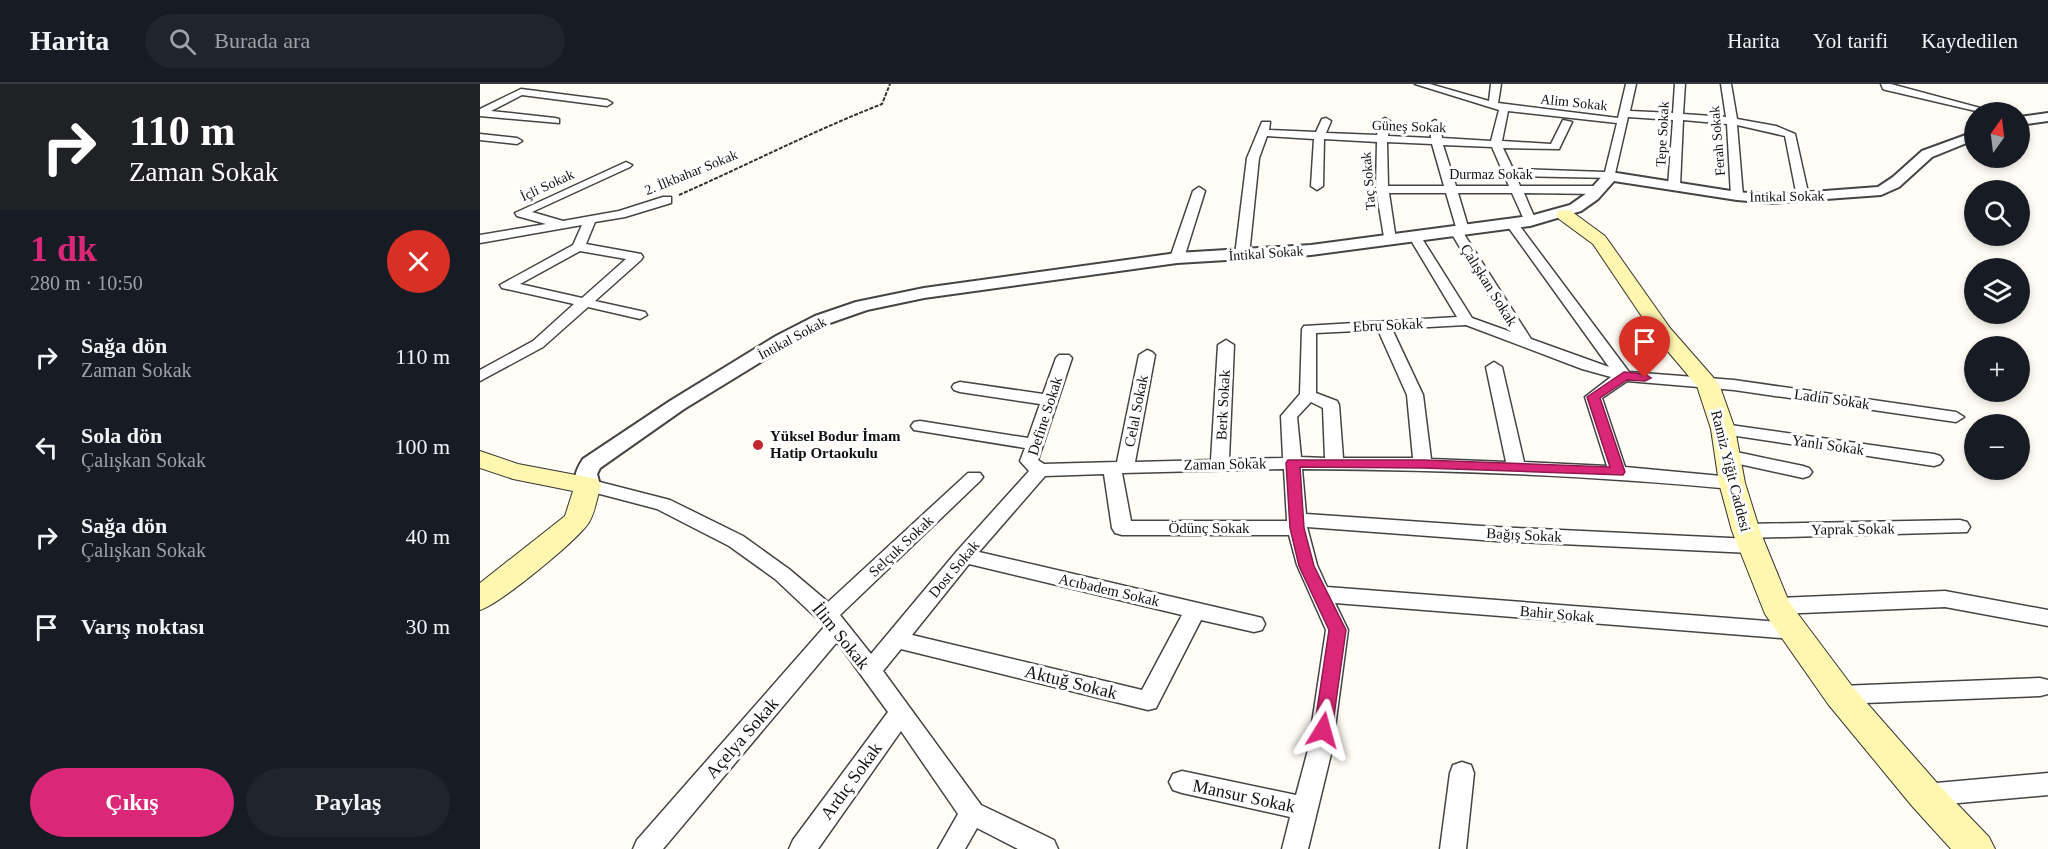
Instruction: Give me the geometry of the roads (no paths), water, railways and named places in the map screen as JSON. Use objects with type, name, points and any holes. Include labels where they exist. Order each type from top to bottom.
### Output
[{"type":"main road","name":"Ramiz Yiğit Caddesi","points":[[1564,214],[1599,240],[1619,266],[1662,332],[1708,384],[1725,442],[1732,483],[1749,538],[1776,606],[1840,695],[1925,795],[1976,849]]},
{"type":"main road","points":[[480,459],[513,471],[588,485],[577,520],[526,564],[480,599]]},
{"type":"street","name":"Alim Sokak","points":[[1419,84],[1441,87],[1498,107],[1622,117],[1732,122],[1775,128],[1790,134],[1803,197]]},
{"type":"street","points":[[1496,84],[1498,107],[1506,122],[1496,144],[1515,190],[1521,222],[1624,376],[1593,397],[1618,472]]},
{"type":"street","points":[[1507,172],[1605,183],[1631,84]]},
{"type":"street","name":"Tepe Sokak","points":[[1674,186],[1680,84]]},
{"type":"street","name":"Ferah Sokak","points":[[1726,84],[1732,122],[1737,196]]},
{"type":"street","points":[[1886,84],[1886,87],[1964,106]]},
{"type":"street","points":[[480,113],[521,92],[607,103]]},
{"type":"street","points":[[480,113],[555,122]]},
{"type":"street","points":[[2030,120],[2048,117]]},
{"type":"street","points":[[1317,186],[1319,137],[1326,121]]},
{"type":"street","name":"Taç Sokak","points":[[1385,121],[1381,140],[1382,189],[1390,240]]},
{"type":"street","name":"Çalışkan Sokak","points":[[1435,123],[1437,142],[1459,231],[1524,342],[1588,366],[1624,376],[1708,384]]},
{"type":"street","name":"Güneş Sokak","points":[[1242,255],[1253,158],[1264,129],[1319,137],[1555,147],[1566,123],[1544,124]]},
{"type":"street","points":[[480,137],[517,141]]},
{"type":"street","name":"İntikal Sokak","points":[[588,485],[586,474],[591,464],[727,374],[821,320],[862,306],[924,293],[1178,258],[1311,250],[1521,222],[1564,214],[1582,205],[1605,183],[1674,186],[1772,199],[1847,194],[1888,188],[1896,185],[1906,172],[1933,151],[1964,140]]},
{"type":"street","name":"İçli Sokak","points":[[566,224],[521,213],[626,165]]},
{"type":"street","name":"Durmaz Sokak","points":[[1382,189],[1515,190],[1605,183]]},
{"type":"street","points":[[1178,258],[1199,191]]},
{"type":"street","name":"2. İlkbahar Sokak","points":[[480,239],[621,214],[667,200]]},
{"type":"street","points":[[590,220],[578,247],[507,285],[640,315]]},
{"type":"street","points":[[1415,237],[1467,321],[1524,342]]},
{"type":"street","points":[[480,376],[538,344],[636,258],[578,247]]},
{"type":"street","name":"Ebru Sokak","points":[[1308,395],[1309,329],[1467,321]]},
{"type":"street","points":[[1383,325],[1415,395],[1423,464]]},
{"type":"street","name":"Berk Sokak","points":[[1220,465],[1226,345]]},
{"type":"street","name":"Celal Sokak","points":[[1122,528],[1118,467],[1147,355]]},
{"type":"street","name":"Define Sokak","points":[[1040,470],[1029,461],[1064,358]]},
{"type":"street","points":[[1494,367],[1516,468]]},
{"type":"street","name":"Ladin Sokak","points":[[1708,384],[1734,385],[1956,417]]},
{"type":"street","points":[[960,387],[1049,400]]},
{"type":"street","points":[[1295,849],[1320,750],[1338,630],[1306,566],[1297,524],[1289,416],[1308,395],[1331,405],[1334,463]]},
{"type":"street","points":[[920,426],[1034,444]]},
{"type":"street","points":[[1725,442],[1803,472]]},
{"type":"street","name":"Yanlı Sokak","points":[[1725,442],[1934,460]]},
{"type":"street","name":"Zaman Sokak","points":[[1040,470],[1292,463],[1423,464],[1618,472],[1732,483]]},
{"type":"street","name":"Dost Sokak","points":[[870,671],[964,556],[1040,470]]},
{"type":"street","name":"Selçuk Sokak","points":[[832,620],[974,477]]},
{"type":"street","name":"İlim Sokak","points":[[588,485],[663,504],[736,541],[782,574],[832,620],[901,712],[972,813],[1043,849]]},
{"type":"street","name":"Ödünç Sokak","points":[[1122,528],[1297,524]]},
{"type":"street","name":"Bağış Sokak","points":[[1297,524],[1496,534],[1749,538]]},
{"type":"street","name":"Yaprak Sokak","points":[[1749,538],[1960,527]]},
{"type":"street","name":"Acıbadem Sokak","points":[[964,556],[1254,624]]},
{"type":"street","name":"Bahir Sokak","points":[[1320,594],[1793,631]]},
{"type":"street","points":[[1776,606],[1945,599],[2048,618]]},
{"type":"street","name":"Aktuğ Sokak","points":[[896,639],[1148,701],[1195,611]]},
{"type":"street","name":"Açelya Sokak","points":[[646,849],[832,620]]},
{"type":"street","points":[[1840,695],[2040,687]]},
{"type":"street","name":"Ardıç Sokak","points":[[802,849],[901,712]]},
{"type":"street","points":[[1454,849],[1462,773]]},
{"type":"street","name":"Mansur Sokak","points":[[1182,782],[1305,809]]},
{"type":"street","points":[[1925,795],[2048,784]]},
{"type":"street","points":[[951,849],[972,813]]},
{"type":"place","name":"Yüksel Bodur İmam Hatip Ortaokulu","points":[[758,445]]}]
